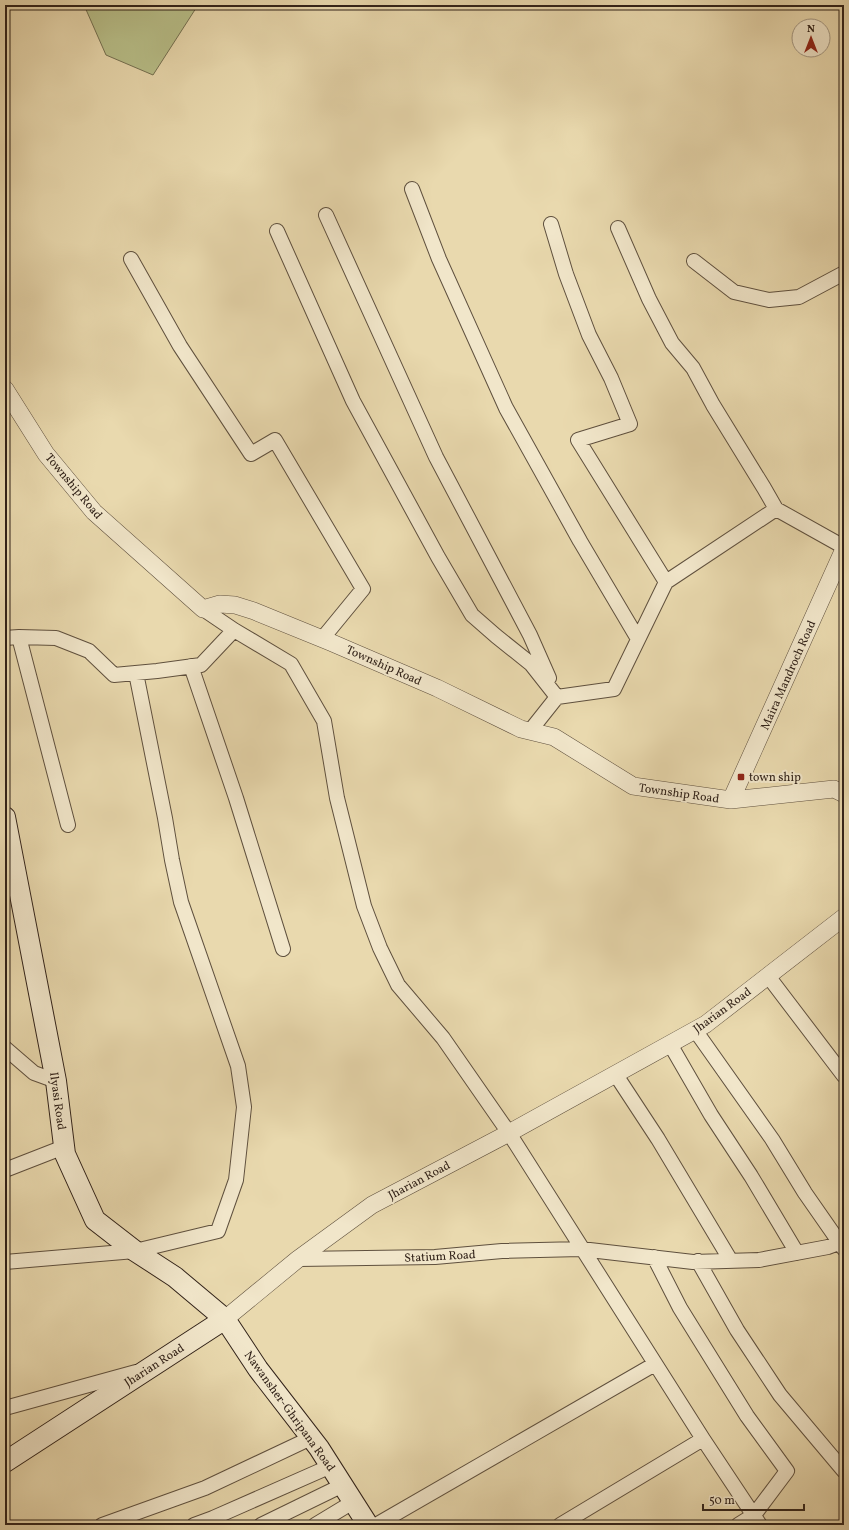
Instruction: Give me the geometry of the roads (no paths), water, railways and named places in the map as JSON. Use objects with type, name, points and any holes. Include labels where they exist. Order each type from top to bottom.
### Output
[{"type":"main road","name":"Ilyasi Road","points":[[5,817],[56,1081],[65,1154],[95,1220],[135,1251],[174,1277],[225,1318]]},
{"type":"main road","name":"Jharian Road","points":[[5,1462],[225,1318]]},
{"type":"main road","name":"Nawansher-Ghripana Road","points":[[225,1318],[258,1369],[312,1438],[368,1525]]},
{"type":"street","points":[[412,189],[439,259],[506,408],[580,541],[638,639]]},
{"type":"street","points":[[326,215],[436,457],[530,635],[557,697]]},
{"type":"street","points":[[552,224],[566,274],[589,335],[611,378],[630,424],[578,440],[666,582]]},
{"type":"street","points":[[618,228],[649,299],[672,343],[692,368],[776,509],[844,548]]},
{"type":"street","points":[[277,231],[353,401],[472,616],[531,664],[557,697]]},
{"type":"street","points":[[131,259],[180,346],[250,454],[275,440],[363,589],[322,639]]},
{"type":"street","points":[[694,261],[734,292],[769,300],[798,297],[844,273]]},
{"type":"street","name":"Township Road","points":[[5,389],[46,454],[94,512],[203,609],[220,604],[254,611],[437,688],[521,729],[554,737],[633,786],[731,800],[834,789],[844,794]]},
{"type":"street","points":[[530,731],[557,697],[614,689],[666,582],[776,509]]},
{"type":"street","name":"Maira Mandroch Road","points":[[731,800],[844,548]]},
{"type":"street","points":[[203,609],[234,630],[291,664],[324,720],[337,798],[364,906],[380,948],[398,985],[443,1038],[509,1133],[654,1364],[757,1520]]},
{"type":"street","points":[[68,825],[12,638],[56,638],[90,650],[114,675],[157,672],[201,664],[234,630]]},
{"type":"street","points":[[191,666],[236,798],[283,949]]},
{"type":"street","points":[[5,1262],[135,1251],[218,1231],[236,1180],[244,1107],[238,1066],[181,902],[136,673]]},
{"type":"street","name":"Jharian Road","points":[[225,1318],[298,1259],[372,1205],[509,1133],[706,1024],[844,917]]},
{"type":"street","points":[[768,976],[844,1076]]},
{"type":"street","points":[[696,1030],[772,1139],[805,1193],[842,1244]]},
{"type":"street","points":[[670,1044],[711,1115],[752,1176],[797,1252]]},
{"type":"street","points":[[5,1048],[34,1073],[56,1081]]},
{"type":"street","points":[[616,1075],[658,1139],[731,1260]]},
{"type":"street","points":[[5,1170],[64,1148]]},
{"type":"street","name":"Statium Road","points":[[298,1259],[434,1257],[502,1251],[581,1249],[698,1261],[759,1260],[842,1244]]},
{"type":"street","points":[[654,1257],[680,1308],[747,1416],[787,1471],[757,1520],[738,1525]]},
{"type":"street","points":[[698,1261],[737,1330],[780,1395],[844,1471]]},
{"type":"street","points":[[376,1525],[654,1364]]},
{"type":"street","points":[[5,1408],[148,1369]]},
{"type":"street","points":[[102,1525],[206,1488],[312,1438]]},
{"type":"street","points":[[560,1525],[703,1439]]},
{"type":"street","points":[[194,1525],[331,1466]]},
{"type":"street","points":[[261,1525],[343,1485]]},
{"type":"street","points":[[315,1525],[353,1502]]},
{"type":"place","name":"town ship","points":[[741,777]]}]
